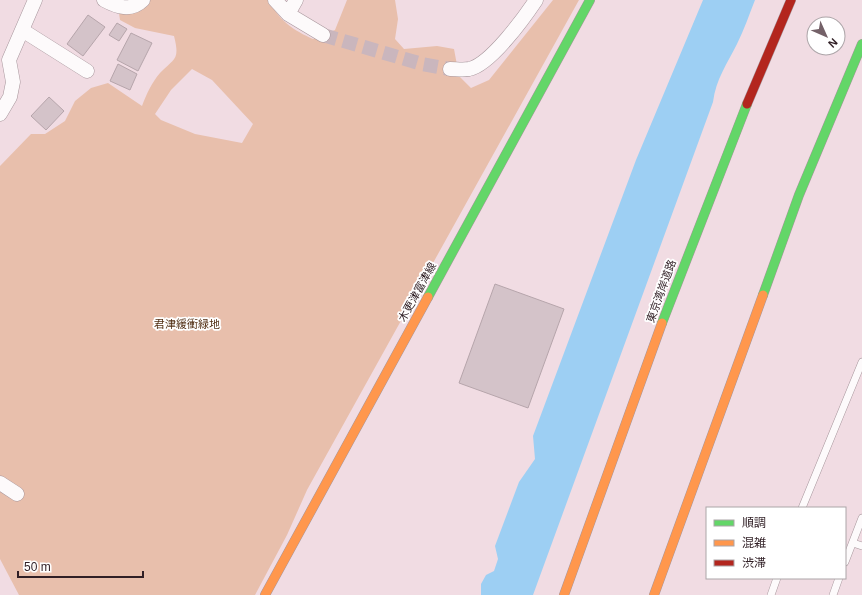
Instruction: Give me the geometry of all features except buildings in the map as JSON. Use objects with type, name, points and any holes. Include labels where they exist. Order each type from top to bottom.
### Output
[{"type":"main road","name":"木更津富津線","points":[[265,595],[590,0]]},
{"type":"main road","name":"東京湾岸道路","points":[[564,595],[689,251],[754,85],[791,0]]},
{"type":"main road","points":[[654,595],[799,195],[862,44]]},
{"type":"street","points":[[0,114],[10,97],[13,82],[9,60],[35,0]]},
{"type":"street","points":[[104,0],[114,6],[128,8],[138,5],[143,0]]},
{"type":"street","points":[[275,0],[288,14],[323,35]]},
{"type":"street","points":[[288,14],[296,0]]},
{"type":"street","points":[[450,69],[470,69],[481,63],[503,42],[536,0]]},
{"type":"street","points":[[22,30],[87,71]]},
{"type":"street","points":[[0,483],[18,494]]},
{"type":"lane","points":[[802,507],[862,362]]},
{"type":"lane","points":[[846,559],[862,518]]},
{"type":"lane","points":[[852,543],[862,546]]},
{"type":"lane","points":[[771,595],[777,579]]},
{"type":"lane","points":[[833,595],[839,579]]},
{"type":"green space","name":"君津緩衝緑地","points":[[117,0],[270,0],[277,13],[287,24],[313,39],[335,30],[347,0],[395,0],[398,19],[395,39],[404,49],[437,46],[454,49],[459,76],[471,88],[489,80],[553,0],[579,0],[307,490],[287,535],[255,595],[19,595],[0,559],[0,166],[31,134],[45,134],[65,121],[75,101],[91,88],[108,83],[142,106],[154,80],[175,58],[176,44],[174,36],[135,28],[120,20]],"holes":[[[192,69],[212,80],[253,124],[242,143],[195,134],[161,120],[155,114],[171,90]]]},
{"type":"water","points":[[703,0],[755,0],[740,39],[719,79],[713,102],[533,595],[481,595],[481,584],[486,575],[494,571],[498,559],[495,546],[519,482],[535,459],[533,436],[636,160]]},
{"type":"tunnel","points":[[323,35],[422,64],[450,69]]},
{"type":"traffic: fast","points":[[428,297],[590,0]]},
{"type":"traffic: fast","points":[[763,295],[799,195],[862,44]]},
{"type":"traffic: fast","points":[[662,323],[747,104]]},
{"type":"traffic: slow","points":[[654,595],[763,295]]},
{"type":"traffic: slow","points":[[265,595],[428,297]]},
{"type":"traffic: slow","points":[[564,595],[662,323]]},
{"type":"traffic: jam","points":[[747,104],[791,0]]}]
